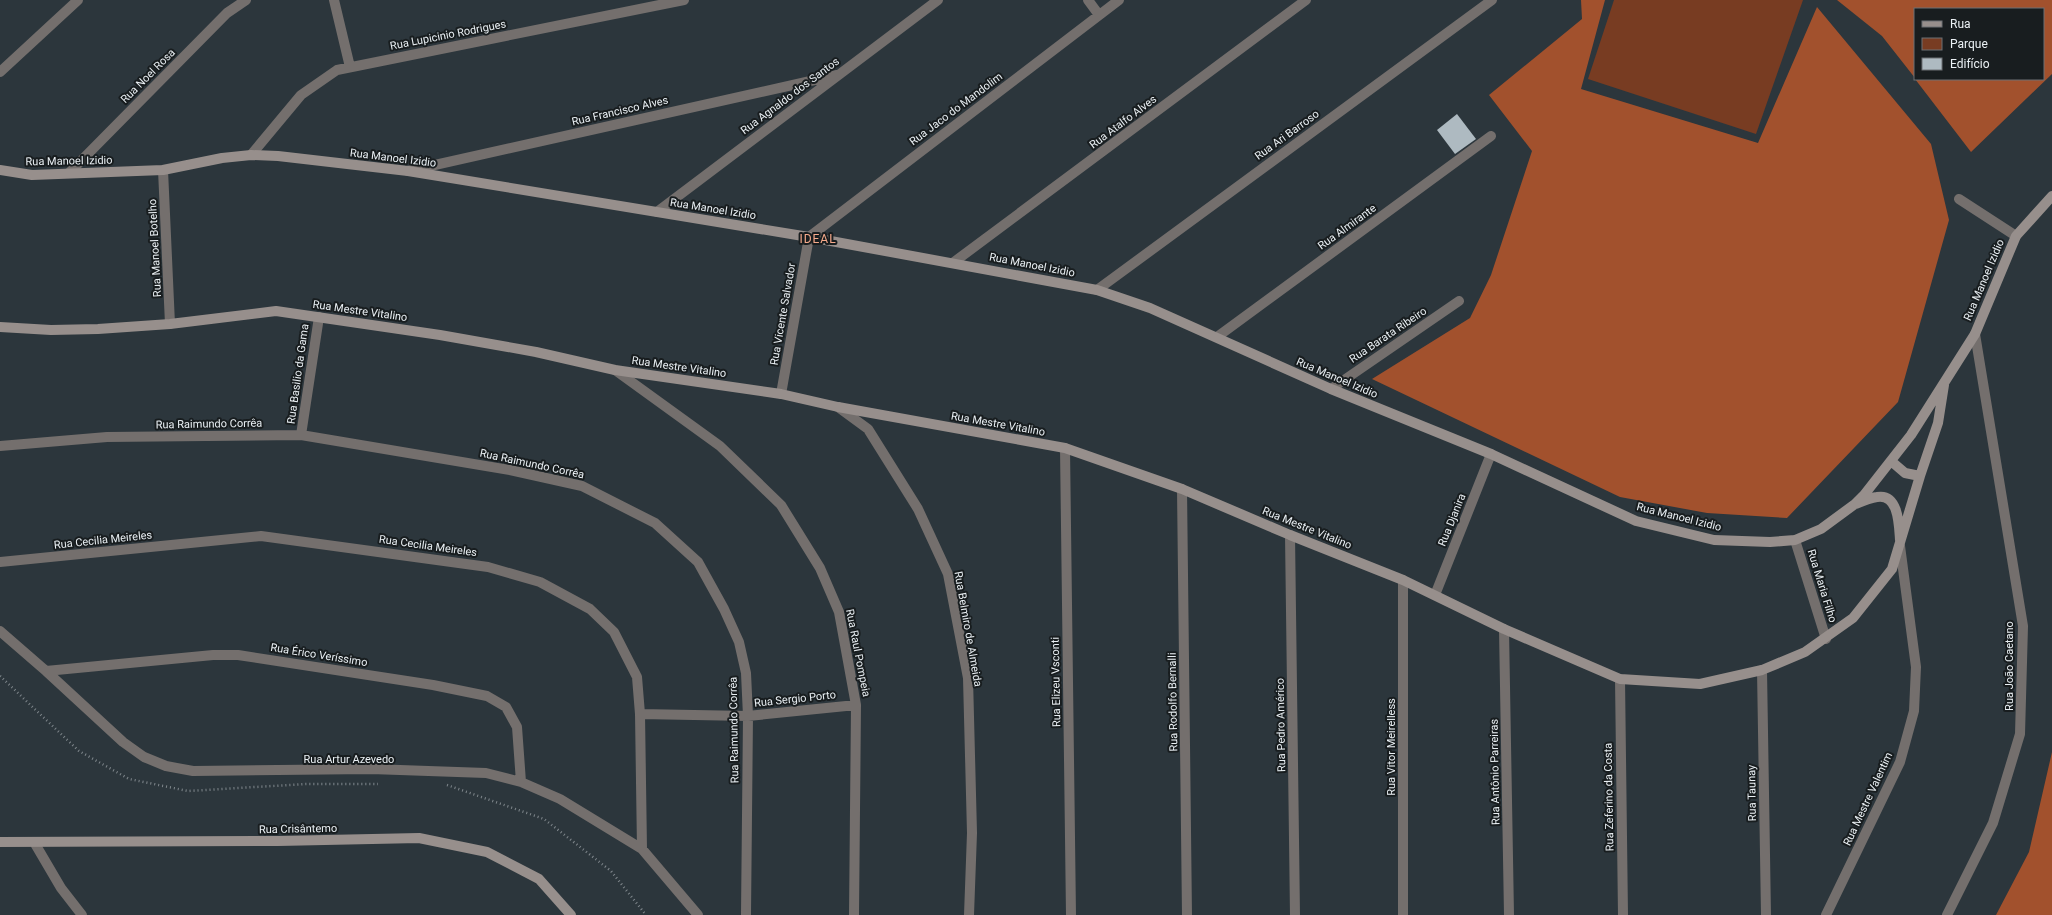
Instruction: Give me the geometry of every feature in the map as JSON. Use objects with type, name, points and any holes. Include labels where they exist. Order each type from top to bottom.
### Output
[{"type":"street","points":[[0,72],[78,0]]},
{"type":"street","name":"Rua Noel Rosa","points":[[69,173],[227,13],[246,0]]},
{"type":"street","points":[[334,0],[350,67]]},
{"type":"street","name":"Rua Lupicinio Rodrigues","points":[[251,155],[301,95],[337,70],[684,0]]},
{"type":"street","name":"Rua Agnaldo dos Santos","points":[[656,212],[938,0]]},
{"type":"street","points":[[1088,0],[1099,15]]},
{"type":"street","name":"Rua Jaco do Mandolim","points":[[809,237],[1119,0]]},
{"type":"street","name":"Rua Atalfo Alves","points":[[954,262],[1306,0]]},
{"type":"street","name":"Rua Ari Barroso","points":[[1097,290],[1492,0]]},
{"type":"street","name":"Rua Francisco Alves","points":[[408,171],[837,75]]},
{"type":"street","name":"Rua Almirante","points":[[1217,337],[1491,136]]},
{"type":"street","name":"Rua Manoel Izidio","points":[[0,170],[32,175],[163,170],[222,158],[251,155],[278,156],[408,171],[954,262],[1097,290],[1150,308],[1331,389],[1491,454],[1636,521],[1714,540],[1770,542],[1796,540],[1821,529],[1855,504],[1891,461],[1911,435],[1975,334],[2016,236],[2052,196]]},
{"type":"street","name":"Rua Manoel Botelho","points":[[163,170],[170,324]]},
{"type":"street","points":[[1960,199],[2016,236]]},
{"type":"street","name":"Rua Vicente Salvador","points":[[781,394],[809,237]]},
{"type":"street","name":"Rua Barata Ribeiro","points":[[1331,389],[1459,301]]},
{"type":"street","name":"Rua Mestre Vitalino","points":[[0,326],[10,328],[67,330],[170,324],[276,311],[455,338],[536,352],[615,370],[781,394],[838,407],[1065,448],[1182,489],[1290,535],[1403,580],[1504,629],[1620,679],[1700,684],[1762,670],[1805,652],[1826,639],[1853,618],[1892,569],[1900,546]]},
{"type":"street","name":"Rua Basilio da Gama","points":[[302,435],[319,317]]},
{"type":"street","name":"Rua João Caetano","points":[[1947,915],[1992,823],[2020,734],[2023,626],[1975,334]]},
{"type":"street","name":"Rua Raul Pompeia","points":[[615,370],[720,446],[780,505],[820,568],[839,612],[856,704],[854,915]]},
{"type":"street","name":"Rua Manoel Izidio","points":[[1900,546],[1920,476],[1938,423],[1946,378]]},
{"type":"street","name":"Rua Belmiro de Almeida","points":[[838,407],[868,429],[918,509],[948,574],[968,678],[972,832],[969,915]]},
{"type":"street","name":"Rua Raimundo Corrêa","points":[[0,446],[107,438],[302,435],[510,470],[582,486],[655,523],[698,562],[724,609],[739,642],[746,673],[748,716],[746,915]]},
{"type":"street","name":"Rua Elizeu Vsconti","points":[[1065,448],[1071,915]]},
{"type":"street","name":"Rua Djanira","points":[[1435,596],[1491,454]]},
{"type":"street","points":[[1891,461],[1905,473],[1920,476]]},
{"type":"street","name":"Rua Rodolfo Bernalli","points":[[1182,489],[1187,915]]},
{"type":"street","points":[[1855,504],[1879,496],[1889,499],[1898,511],[1900,546]]},
{"type":"street","name":"Rua Pedro Américo","points":[[1290,535],[1295,915]]},
{"type":"street","name":"Rua Cecilia Meireles","points":[[0,562],[261,536],[488,567],[540,582],[590,609],[609,627],[614,632],[637,677],[640,714],[642,849]]},
{"type":"street","name":"Rua Maria Filho","points":[[1796,540],[1826,639]]},
{"type":"street","name":"Rua Mestre Valentim","points":[[1826,915],[1900,762],[1914,711],[1916,667],[1900,546]]},
{"type":"street","name":"Rua Vitor Meirelless","points":[[1403,580],[1403,915]]},
{"type":"street","name":"Rua Antônio Parreiras","points":[[1504,629],[1509,915]]},
{"type":"street","name":"Rua Artur Azevedo","points":[[0,631],[46,671],[122,742],[144,757],[166,766],[193,771],[371,770],[486,773],[521,782],[560,799],[642,849],[698,915]]},
{"type":"street","name":"Rua Érico Veríssimo","points":[[46,671],[213,655],[238,655],[433,685],[487,696],[506,707],[517,726],[521,782]]},
{"type":"street","name":"Rua Taunay","points":[[1762,670],[1766,915]]},
{"type":"street","name":"Rua Zeferino da Costa","points":[[1620,679],[1623,915]]},
{"type":"street","name":"Rua Sergio Porto","points":[[640,714],[748,716],[856,704]]},
{"type":"street","name":"Rua Crisântemo","points":[[0,842],[278,841],[419,838],[487,852],[539,879],[572,915]]},
{"type":"street","points":[[34,842],[61,888],[82,915]]},
{"type":"path","points":[[0,676],[79,751],[129,779],[188,790],[306,784],[385,784]]},
{"type":"path","points":[[441,783],[544,819],[611,871],[646,915]]},
{"type":"green space","points":[[1614,0],[1803,0],[1756,134],[1588,79]]},
{"type":"shaded area","points":[[1581,0],[1605,0],[1581,89],[1758,143],[1817,7],[1931,144],[1949,220],[1898,402],[1787,518],[1707,513],[1620,497],[1372,379],[1470,318],[1491,275],[1532,151],[1489,95],[1582,19]]},
{"type":"shaded area","points":[[1837,0],[2052,0],[2052,74],[1971,152],[1916,80],[2044,80],[2044,8],[1914,8],[1914,77],[1882,36]]},
{"type":"shaded area","points":[[2052,752],[2052,915],[1996,915],[2029,852]]},
{"type":"building","points":[[1457,114],[1476,139],[1455,154],[1437,130]]},
{"type":"district","name":"IDEAL","points":[[818,239]]}]
